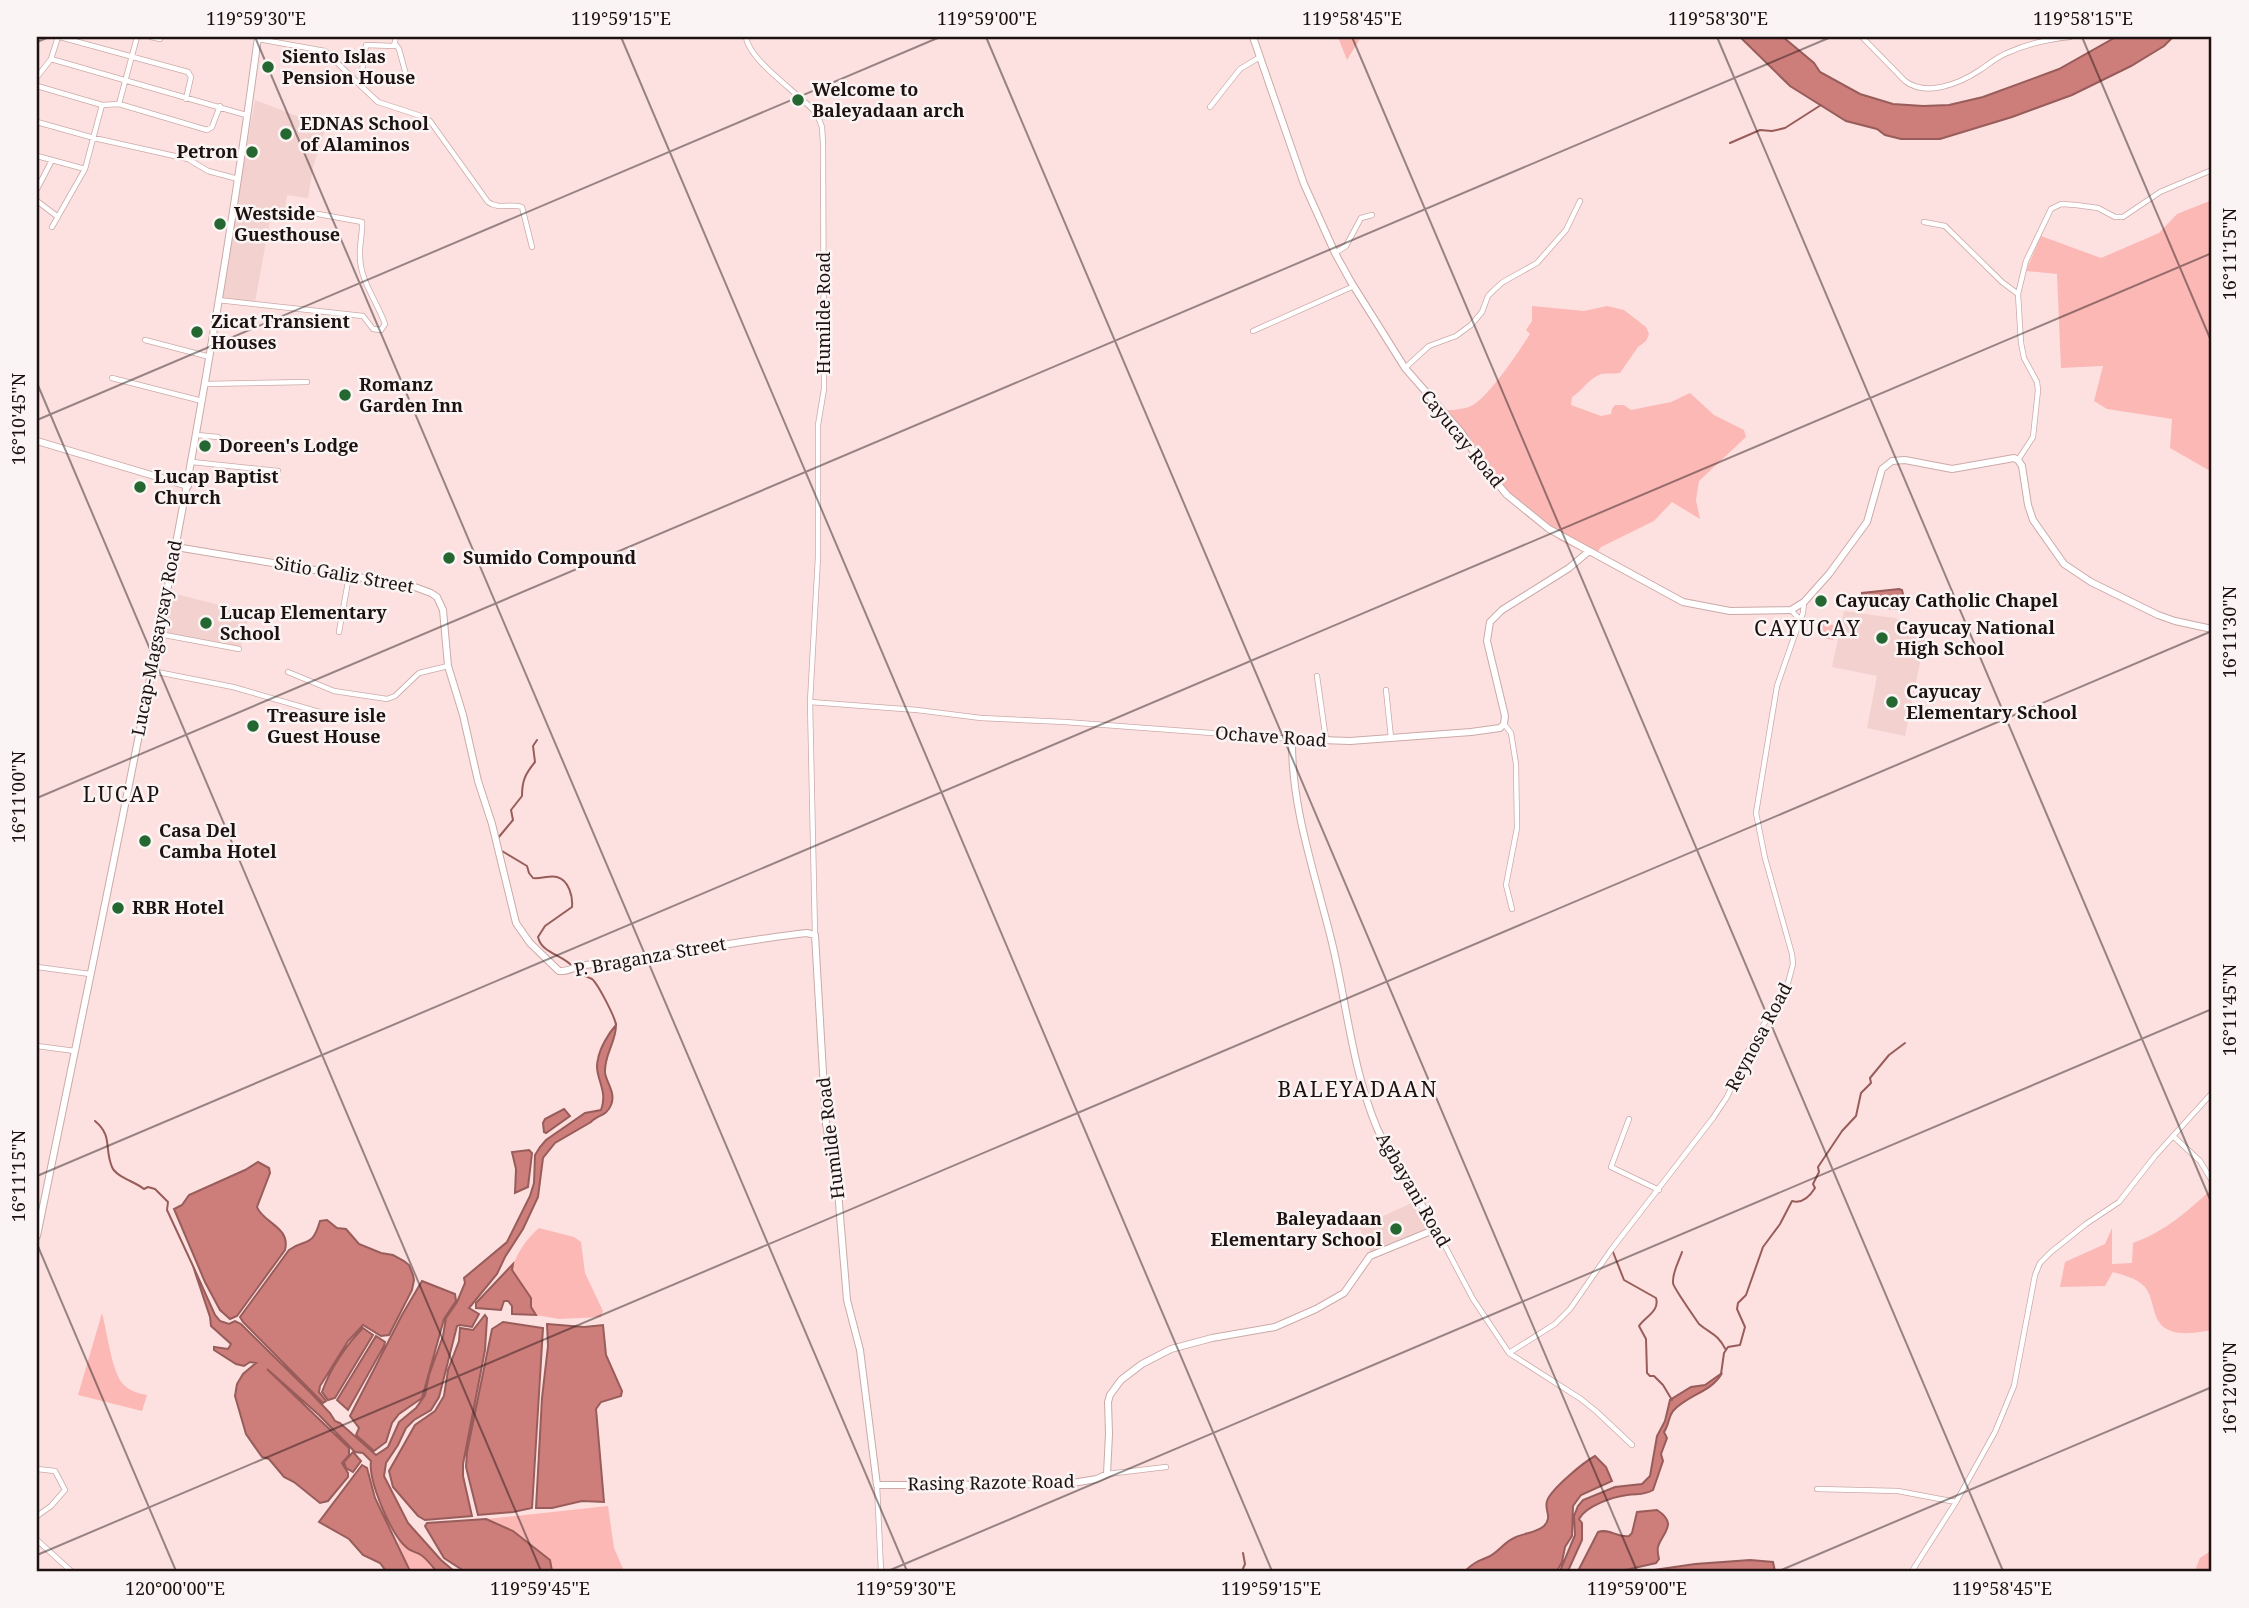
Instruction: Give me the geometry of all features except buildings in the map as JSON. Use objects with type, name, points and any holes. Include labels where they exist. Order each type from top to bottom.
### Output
[{"type":"street","points":[[37,77],[51,59],[59,37],[191,74],[186,99]]},
{"type":"street","points":[[119,104],[138,37]]},
{"type":"street","points":[[151,37],[160,39]]},
{"type":"street","points":[[396,37],[408,82]]},
{"type":"street","name":"Humilde Road","points":[[746,37],[748,46],[757,57],[800,97],[820,120],[823,144],[824,389],[818,425],[817,606],[810,702],[815,935],[826,1125],[838,1191],[847,1300],[860,1350],[877,1485],[881,1571]]},
{"type":"street","name":"Cayucay Road","points":[[1253,37],[1304,184],[1335,253],[1405,368],[1461,432],[1507,495],[1549,529],[1683,602],[1730,611],[1791,610]]},
{"type":"street","points":[[1862,37],[1905,81],[1913,87],[1929,89],[1971,75],[1996,58],[2019,48],[2070,37]]},
{"type":"street","points":[[258,38],[325,51],[378,102],[424,117],[488,202],[496,206],[522,207],[532,247]]},
{"type":"street","name":"Lucap-Magsaysay Road","points":[[37,1236],[188,486],[258,38]]},
{"type":"street","points":[[359,85],[366,45],[396,45]]},
{"type":"street","points":[[1210,107],[1240,69],[1261,57]]},
{"type":"street","points":[[51,59],[246,114]]},
{"type":"street","points":[[37,86],[102,105],[119,104],[207,130],[212,127],[220,106]]},
{"type":"street","points":[[52,227],[85,169],[102,105]]},
{"type":"street","points":[[37,122],[188,159],[208,171],[238,179]]},
{"type":"street","points":[[37,156],[85,169]]},
{"type":"street","points":[[37,189],[52,160]]},
{"type":"street","points":[[2018,460],[2033,438],[2038,390],[2037,382],[2024,358],[2018,294],[2026,261],[2054,206],[2061,204],[2093,207],[2119,218],[2128,215],[2160,192],[2212,170]]},
{"type":"street","points":[[37,201],[58,217]]},
{"type":"street","points":[[1405,368],[1429,346],[1456,336],[1471,326],[1482,312],[1488,296],[1503,282],[1537,263],[1566,230],[1580,201]]},
{"type":"street","points":[[218,300],[363,316],[373,330],[381,330],[384,324],[380,309],[364,282],[359,257],[362,222],[318,214]]},
{"type":"street","points":[[1335,253],[1346,246],[1361,218],[1372,215]]},
{"type":"street","points":[[1924,222],[1945,226],[2002,282],[2018,294]]},
{"type":"street","points":[[1253,331],[1354,286]]},
{"type":"street","points":[[145,340],[210,357]]},
{"type":"street","points":[[112,378],[202,401]]},
{"type":"street","points":[[205,384],[307,382]]},
{"type":"street","points":[[197,435],[218,438],[228,444],[287,443]]},
{"type":"street","points":[[37,441],[188,486]]},
{"type":"street","points":[[1800,620],[1791,610],[1804,601],[1840,560],[1867,522],[1877,482],[1886,464],[1897,460],[1952,469],[2006,458],[2018,460],[2022,466],[2033,520],[2064,564],[2091,582],[2158,615],[2212,629]]},
{"type":"street","points":[[191,462],[278,471]]},
{"type":"street","name":"Sitio Galiz Street","points":[[176,547],[412,586],[437,597],[445,618],[447,666],[471,750]]},
{"type":"street","points":[[1512,909],[1506,884],[1518,816],[1516,764],[1511,733],[1504,724],[1505,711],[1487,641],[1490,622],[1497,613],[1569,568],[1588,552]]},
{"type":"street","points":[[340,632],[349,576]]},
{"type":"street","name":"Reynosa Road","points":[[1509,1353],[1562,1318],[1721,1108],[1747,1053],[1785,989],[1791,973],[1792,954],[1765,858],[1756,813],[1777,686],[1803,613],[1804,601]]},
{"type":"street","points":[[158,634],[239,649]]},
{"type":"street","points":[[288,673],[334,691],[387,699],[395,696],[419,673],[447,666]]},
{"type":"street","points":[[151,671],[233,687],[347,720]]},
{"type":"street","points":[[1317,676],[1326,741]]},
{"type":"street","points":[[1386,690],[1391,738]]},
{"type":"street","name":"Ochave Road","points":[[810,702],[917,710],[981,719],[1065,722],[1326,741],[1490,730],[1500,728],[1504,724]]},
{"type":"street","name":"Agbayani Road","points":[[1292,739],[1293,776],[1301,822],[1334,948],[1363,1083],[1378,1130],[1474,1299],[1509,1353],[1575,1395],[1633,1446]]},
{"type":"street","name":"P. Braganza Street","points":[[471,750],[516,923],[530,943],[557,970],[562,972],[779,936],[807,933],[815,935]]},
{"type":"street","points":[[37,967],[90,974]]},
{"type":"street","points":[[37,1046],[75,1051]]},
{"type":"street","points":[[1912,1571],[1956,1502],[2008,1404],[2040,1262],[2086,1224],[2119,1202],[2212,1093]]},
{"type":"street","points":[[1629,1119],[1611,1167],[1659,1190]]},
{"type":"street","points":[[2173,1136],[2200,1161],[2212,1181]]},
{"type":"street","points":[[1166,1467],[1107,1474],[1108,1402],[1117,1385],[1142,1364],[1171,1349],[1212,1338],[1275,1327],[1324,1306],[1344,1293],[1370,1256],[1436,1229]]},
{"type":"street","points":[[37,1469],[55,1471],[65,1488],[51,1506],[37,1516]]},
{"type":"street","name":"Rasing Razote Road","points":[[877,1485],[1057,1484],[1097,1479],[1107,1474]]},
{"type":"street","points":[[1817,1489],[1898,1491],[1956,1502]]},
{"type":"street","points":[[37,1540],[71,1571]]},
{"type":"shaded area","points":[[1338,37],[1361,37],[1347,60]]},
{"type":"shaded area","points":[[1740,37],[1783,37],[1814,63],[1820,72],[1860,94],[1893,104],[1923,106],[1949,105],[1983,97],[2059,69],[2116,37],[2173,37],[2164,46],[2131,66],[2072,95],[1940,139],[1901,139],[1846,121],[1790,86]]},
{"type":"shaded area","points":[[255,100],[326,127],[313,167],[308,198],[287,195],[284,219],[270,220],[255,302],[222,300],[235,212]]},
{"type":"shaded area","points":[[2212,200],[2212,472],[2170,448],[2172,419],[2107,409],[2094,401],[2103,366],[2061,368],[2057,274],[2026,271],[2041,236],[2101,258],[2159,233],[2177,214]]},
{"type":"shaded area","points":[[1532,306],[1584,311],[1607,306],[1624,310],[1646,327],[1649,334],[1620,373],[1601,374],[1593,378],[1572,397],[1571,405],[1601,416],[1611,414],[1615,405],[1624,405],[1631,410],[1671,402],[1690,393],[1714,415],[1744,430],[1746,437],[1699,481],[1696,500],[1700,519],[1672,502],[1654,521],[1601,547],[1594,557],[1561,541],[1520,510],[1500,489],[1476,454],[1440,411],[1469,407],[1488,392],[1530,334],[1526,330],[1532,321]]},
{"type":"shaded area","points":[[1899,589],[1903,594],[1903,608],[1874,607],[1862,599],[1862,593]]},
{"type":"shaded area","name":"Lucap Elementary School","points":[[172,593],[250,613],[240,649],[162,634]]},
{"type":"shaded area","points":[[1844,611],[1894,618],[1922,625],[1927,629],[1905,736],[1867,728],[1877,676],[1832,667]]},
{"type":"shaded area","points":[[1821,622],[1837,626],[1833,640],[1818,637]]},
{"type":"shaded area","points":[[616,1025],[605,1066],[612,1096],[609,1109],[555,1143],[543,1158],[538,1197],[523,1229],[497,1274],[469,1308],[479,1314],[472,1327],[457,1326],[439,1397],[431,1410],[406,1428],[386,1463],[384,1476],[408,1523],[454,1571],[436,1571],[423,1557],[409,1550],[394,1531],[377,1494],[371,1461],[363,1453],[355,1452],[319,1415],[267,1369],[349,1448],[349,1455],[342,1463],[348,1477],[328,1501],[320,1503],[284,1477],[269,1459],[262,1457],[246,1434],[235,1396],[237,1384],[243,1374],[256,1363],[250,1362],[244,1366],[236,1364],[214,1350],[214,1347],[228,1349],[231,1344],[211,1326],[193,1266],[220,1321],[229,1324],[235,1321],[241,1324],[310,1392],[335,1421],[376,1455],[388,1447],[399,1422],[416,1408],[425,1395],[446,1318],[457,1302],[465,1283],[464,1278],[507,1242],[530,1196],[534,1183],[535,1155],[540,1147],[585,1113],[601,1110],[603,1096],[597,1072],[598,1059],[605,1041]]},
{"type":"shaded area","points":[[564,1109],[570,1116],[544,1132],[545,1119]]},
{"type":"shaded area","points":[[529,1150],[532,1153],[528,1187],[515,1193],[516,1169],[512,1152]]},
{"type":"shaded area","points":[[258,1162],[269,1168],[270,1173],[257,1207],[284,1236],[285,1250],[237,1316],[230,1319],[220,1310],[205,1282],[174,1209],[182,1205],[189,1195]]},
{"type":"shaded area","points":[[2212,1189],[2212,1330],[2184,1333],[2169,1330],[2159,1322],[2144,1286],[2113,1272],[2105,1286],[2060,1287],[2065,1262],[2105,1244],[2112,1228],[2112,1264],[2132,1263],[2133,1243],[2167,1226]]},
{"type":"shaded area","name":"Baleyadaan Elementary School","points":[[1416,1201],[1433,1231],[1371,1254],[1359,1227]]},
{"type":"shaded area","points":[[327,1220],[337,1228],[346,1229],[359,1244],[404,1261],[409,1265],[414,1280],[412,1290],[389,1335],[381,1336],[363,1325],[348,1341],[320,1386],[319,1392],[326,1401],[323,1403],[240,1317],[289,1250],[311,1239],[320,1221]]},
{"type":"shaded area","points":[[539,1228],[574,1237],[581,1242],[585,1273],[603,1311],[601,1317],[559,1319],[536,1315],[531,1307],[531,1298],[512,1270],[522,1247]]},
{"type":"shaded area","points":[[513,1264],[512,1270],[531,1298],[531,1307],[536,1315],[512,1314],[512,1306],[508,1301],[504,1301],[501,1310],[476,1308],[476,1303]]},
{"type":"shaded area","points":[[422,1281],[455,1294],[456,1301],[444,1319],[422,1398],[399,1414],[392,1423],[386,1442],[374,1451],[356,1435],[359,1428],[350,1416]]},
{"type":"shaded area","points":[[102,1313],[118,1376],[127,1388],[147,1395],[142,1411],[78,1395]]},
{"type":"shaded area","points":[[485,1315],[485,1350],[463,1464],[472,1516],[425,1520],[418,1516],[393,1487],[389,1471],[415,1425],[435,1411],[444,1396],[460,1328],[473,1330]]},
{"type":"shaded area","points":[[503,1322],[543,1328],[532,1508],[478,1515],[466,1467],[467,1452],[492,1329]]},
{"type":"shaded area","points":[[547,1324],[584,1327],[603,1325],[606,1355],[622,1391],[621,1396],[601,1402],[596,1409],[604,1502],[582,1501],[552,1508],[536,1508],[542,1398],[548,1346]]},
{"type":"shaded area","points":[[363,1328],[373,1335],[335,1398],[328,1400],[322,1392],[329,1375]]},
{"type":"shaded area","points":[[376,1336],[385,1342],[384,1346],[348,1410],[337,1400]]},
{"type":"shaded area","points":[[1722,1373],[1712,1385],[1671,1414],[1664,1432],[1667,1438],[1661,1454],[1663,1461],[1653,1490],[1614,1498],[1582,1514],[1579,1519],[1582,1523],[1582,1540],[1568,1571],[1560,1571],[1575,1535],[1574,1516],[1578,1506],[1583,1500],[1615,1487],[1642,1484],[1650,1476],[1657,1436],[1665,1421],[1670,1400],[1691,1387],[1705,1385]]},
{"type":"shaded area","points":[[353,1452],[361,1461],[353,1472],[346,1468],[344,1462]]},
{"type":"shaded area","points":[[1595,1456],[1606,1467],[1612,1481],[1581,1495],[1573,1506],[1572,1536],[1565,1547],[1557,1571],[1465,1571],[1476,1562],[1492,1555],[1510,1540],[1544,1526],[1548,1520],[1546,1504],[1550,1496],[1568,1476]]},
{"type":"shaded area","points":[[362,1465],[367,1468],[375,1498],[410,1571],[386,1571],[380,1563],[363,1555],[349,1539],[319,1522]]},
{"type":"shaded area","points":[[608,1506],[614,1548],[624,1571],[552,1571],[550,1560],[512,1530],[486,1519]]},
{"type":"shaded area","points":[[1657,1510],[1664,1515],[1668,1524],[1658,1547],[1659,1559],[1656,1563],[1621,1571],[1578,1571],[1598,1532],[1629,1536],[1637,1512]]},
{"type":"shaded area","points":[[486,1519],[513,1531],[550,1560],[552,1571],[464,1571],[444,1558],[425,1526],[427,1523]]},
{"type":"shaded area","points":[[397,1535],[404,1546],[422,1556],[436,1571],[410,1571]]},
{"type":"shaded area","points":[[2212,1550],[2212,1571],[2197,1571],[2200,1558]]},
{"type":"shaded area","points":[[1750,1560],[1773,1562],[1775,1571],[1647,1571],[1695,1564]]},
{"type":"waterway","points":[[1730,143],[1760,130],[1785,128],[1821,105]]},
{"type":"waterway","points":[[498,838],[513,820],[511,810],[522,796],[525,778],[535,762],[533,746],[537,740]]},
{"type":"waterway","points":[[502,851],[527,866],[533,878],[557,877],[567,885],[572,907],[545,926],[538,937],[548,951],[573,967]]},
{"type":"waterway","points":[[576,971],[595,982],[616,1025]]},
{"type":"waterway","points":[[1721,1374],[1724,1353],[1728,1347],[1740,1345],[1745,1327],[1737,1309],[1738,1303],[1746,1295],[1763,1247],[1780,1224],[1792,1201],[1802,1200],[1813,1191],[1818,1167],[1842,1131],[1856,1116],[1861,1093],[1871,1083],[1870,1078],[1889,1055],[1905,1043]]},
{"type":"waterway","points":[[95,1121],[106,1137],[114,1171],[144,1189],[155,1189],[168,1202],[167,1210],[193,1266]]},
{"type":"waterway","points":[[1613,1252],[1624,1280],[1656,1298],[1656,1307],[1639,1326],[1646,1339],[1647,1373],[1663,1385],[1672,1400]]},
{"type":"waterway","points":[[1682,1252],[1674,1275],[1674,1286],[1699,1324],[1717,1337],[1726,1350]]},
{"type":"waterway","points":[[1242,1571],[1245,1564],[1243,1553]]},
{"type":"place","name":"Siento Islas Pension House","points":[[268,67]]},
{"type":"place","name":"Welcome to Baleyadaan arch","points":[[798,100]]},
{"type":"place","name":"EDNAS School of Alaminos","points":[[286,134]]},
{"type":"place","name":"Petron","points":[[252,152]]},
{"type":"place","name":"Westside Guesthouse","points":[[220,224]]},
{"type":"place","name":"Zicat Transient Houses","points":[[197,332]]},
{"type":"place","name":"Romanz Garden Inn","points":[[345,395]]},
{"type":"place","name":"Doreen's Lodge","points":[[205,446]]},
{"type":"place","name":"Lucap Baptist Church","points":[[140,487]]},
{"type":"place","name":"Sumido Compound","points":[[449,558]]},
{"type":"place","name":"Cayucay Catholic Chapel","points":[[1821,601]]},
{"type":"place","name":"Lucap Elementary School","points":[[206,623]]},
{"type":"place","name":"Cayucay National High School","points":[[1882,638]]},
{"type":"place","name":"Cayucay Elementary School","points":[[1892,702]]},
{"type":"place","name":"Treasure isle Guest House","points":[[253,726]]},
{"type":"place","name":"Casa Del Camba Hotel","points":[[145,841]]},
{"type":"place","name":"RBR Hotel","points":[[118,908]]},
{"type":"place","name":"Baleyadaan Elementary School","points":[[1396,1229]]},
{"type":"district","name":"CAYUCAY","points":[[1808,629]]},
{"type":"district","name":"LUCAP","points":[[122,795]]},
{"type":"district","name":"BALEYADAAN","points":[[1358,1090]]}]
